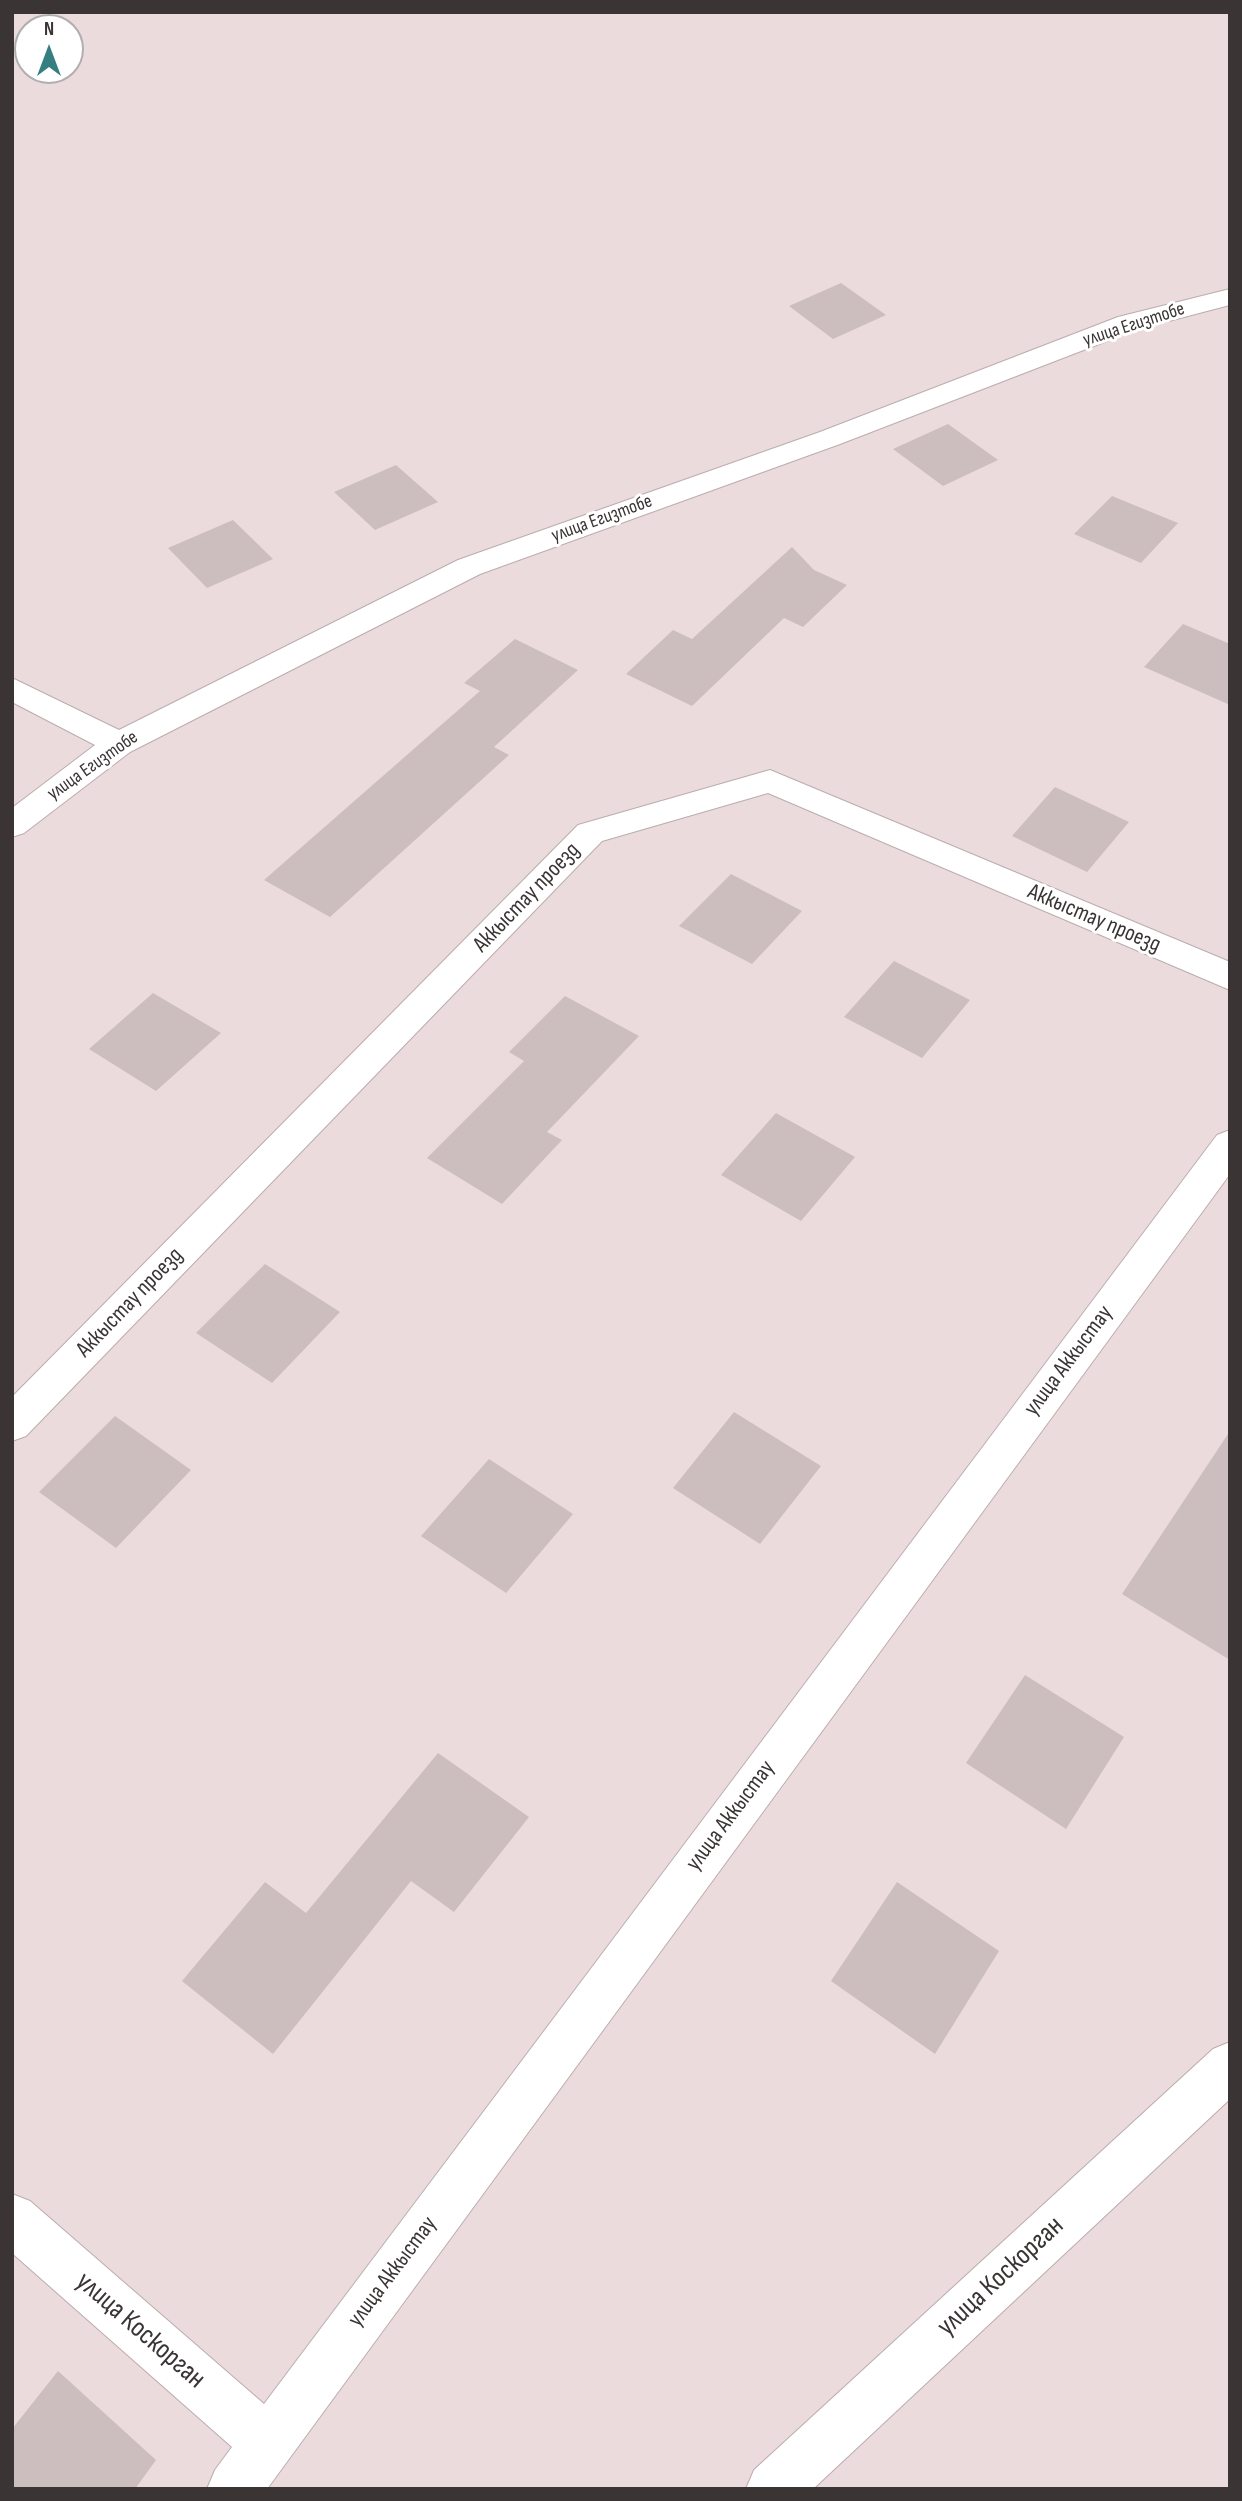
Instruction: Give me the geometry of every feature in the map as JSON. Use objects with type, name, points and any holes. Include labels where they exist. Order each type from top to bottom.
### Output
[{"type":"street","name":"улица Егизтобе","points":[[12,825],[119,744],[469,567],[830,438],[1128,323],[1230,297]]},
{"type":"street","points":[[12,689],[119,744]]},
{"type":"street","name":"Аккыстау проезд","points":[[12,1424],[590,833],[770,780],[1230,977]]},
{"type":"street","name":"улица Аккыстау","points":[[234,2489],[1223,1166]]},
{"type":"street","name":"улица Коскорган","points":[[772,2489],[1230,2066]]},
{"type":"street","name":"улица Коскорган","points":[[12,2219],[267,2442]]},
{"type":"building","points":[[841,283],[886,315],[833,339],[789,306]]},
{"type":"building","points":[[948,424],[998,460],[943,486],[893,449]]},
{"type":"building","points":[[396,465],[438,502],[375,530],[334,492]]},
{"type":"building","points":[[1112,496],[1178,523],[1141,563],[1074,534]]},
{"type":"building","points":[[233,520],[273,559],[207,588],[168,548]]},
{"type":"building","points":[[792,547],[814,570],[847,585],[803,627],[784,618],[692,706],[626,674],[673,630],[692,639]]},
{"type":"building","points":[[1183,624],[1230,644],[1230,705],[1144,667]]},
{"type":"building","points":[[515,639],[578,670],[494,747],[509,755],[330,917],[264,880],[480,691],[464,683]]},
{"type":"building","points":[[1055,787],[1129,822],[1087,872],[1012,836]]},
{"type":"building","points":[[731,874],[802,911],[752,964],[679,926]]},
{"type":"building","points":[[894,961],[970,1000],[922,1058],[844,1017]]},
{"type":"building","points":[[153,993],[221,1033],[156,1091],[89,1049]]},
{"type":"building","points":[[565,996],[639,1036],[547,1132],[562,1140],[502,1204],[427,1158],[524,1061],[509,1052]]},
{"type":"building","points":[[776,1113],[855,1157],[801,1221],[721,1175]]},
{"type":"building","points":[[265,1264],[340,1312],[272,1383],[196,1333]]},
{"type":"building","points":[[734,1412],[821,1466],[760,1544],[673,1488]]},
{"type":"building","points":[[115,1416],[191,1470],[116,1548],[39,1492]]},
{"type":"building","points":[[1230,1431],[1230,1660],[1122,1594]]},
{"type":"building","points":[[489,1459],[573,1514],[506,1593],[421,1536]]},
{"type":"building","points":[[1025,1675],[1124,1737],[1066,1829],[966,1763]]},
{"type":"building","points":[[438,1753],[529,1817],[454,1912],[411,1881],[273,2054],[182,1981],[265,1882],[306,1913]]},
{"type":"building","points":[[897,1882],[999,1951],[935,2054],[831,1981]]},
{"type":"building","points":[[58,2371],[156,2460],[135,2489],[12,2489],[12,2429]]}]
